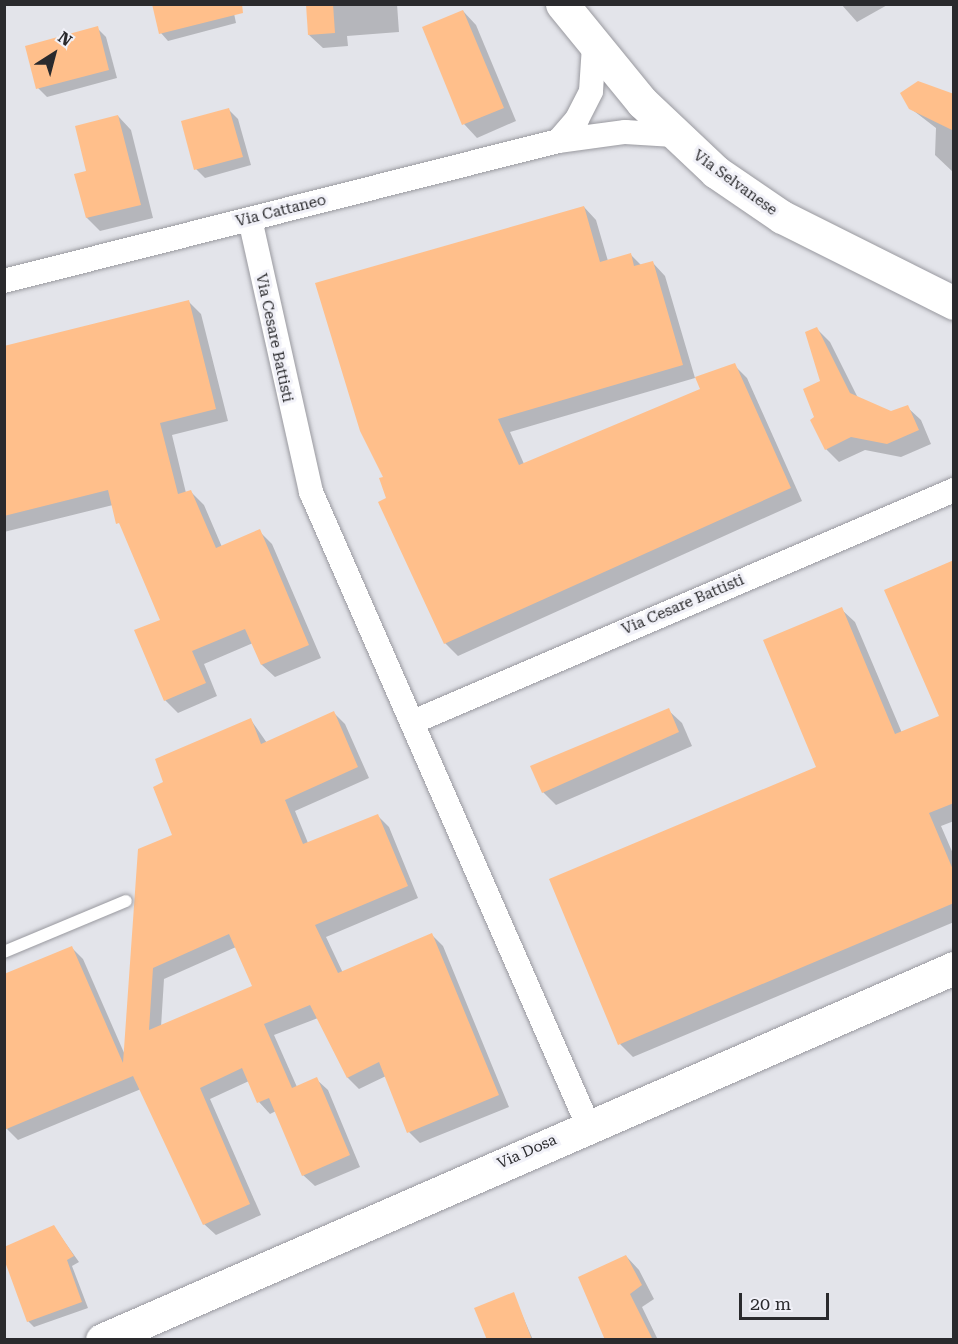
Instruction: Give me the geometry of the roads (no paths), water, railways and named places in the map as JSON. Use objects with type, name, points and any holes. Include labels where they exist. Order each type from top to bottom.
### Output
[{"type":"street","name":"Via Selvanese","points":[[562,4],[642,102],[674,135],[716,172],[782,217],[954,303]]},
{"type":"street","points":[[558,141],[577,119],[591,91],[594,46]]},
{"type":"street","name":"Via Cattaneo","points":[[558,141],[629,113],[642,102]]},
{"type":"street","name":"Via Cattaneo","points":[[4,281],[558,141],[625,132],[674,135]]},
{"type":"street","name":"Via Cesare Battisti","points":[[250,219],[311,492],[588,1125]]},
{"type":"street","name":"Via Cesare Battisti","points":[[413,722],[954,490]]},
{"type":"street","name":"Via Dosa","points":[[102,1340],[588,1125],[954,968]]},
{"type":"lane","points":[[4,952],[126,901]]}]
